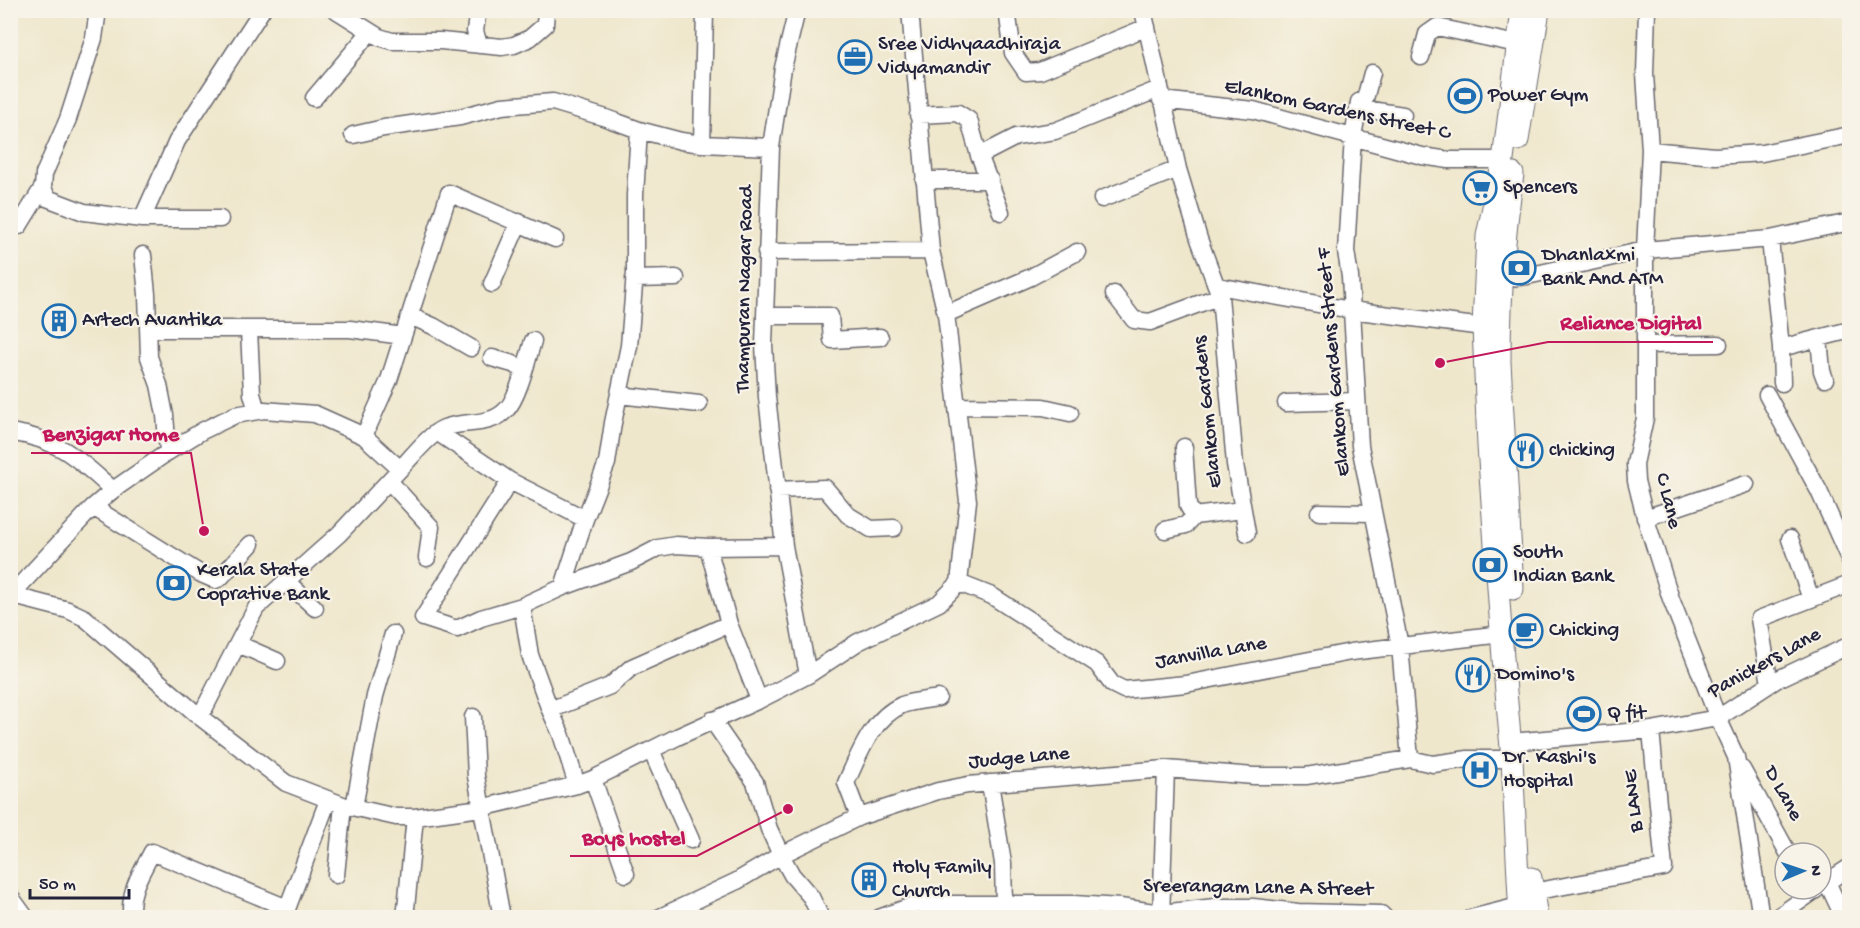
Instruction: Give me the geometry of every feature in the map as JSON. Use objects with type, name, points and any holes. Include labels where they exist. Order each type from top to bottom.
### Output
[{"type":"main road","points":[[1517,750],[1502,634],[1494,393],[1500,327],[1487,236],[1503,160],[1522,10]]},
{"type":"main road","points":[[1527,908],[1494,393],[1483,327],[1509,198],[1539,10]]},
{"type":"street","points":[[98,10],[94,38],[68,119],[44,174],[43,187],[47,198],[84,212],[142,219],[220,219]]},
{"type":"street","points":[[142,219],[177,141],[262,10]]},
{"type":"street","points":[[336,10],[369,32],[392,41],[441,41],[502,47],[530,38],[545,26],[546,10]]},
{"type":"street","points":[[478,10],[475,30],[479,45]]},
{"type":"street","points":[[702,144],[705,10]]},
{"type":"street","name":"Thampuran Nagar Road","points":[[797,10],[783,68],[771,147],[765,316],[767,397],[777,490],[784,546],[808,675]]},
{"type":"street","points":[[427,558],[431,527],[364,436],[315,414],[257,411],[235,415],[202,431],[113,490],[93,507],[11,595],[68,610],[85,618],[200,717],[286,783],[342,804],[396,817],[416,817],[481,808],[593,779],[712,720],[759,700],[808,675],[858,642],[939,603],[959,583],[968,501],[946,314],[931,250],[910,10]]},
{"type":"street","points":[[1007,10],[1013,53],[1026,72],[1040,70],[1145,19]]},
{"type":"street","name":"C Lane","points":[[1647,10],[1645,74],[1650,150],[1645,250],[1645,418],[1635,464],[1636,481],[1671,599],[1718,718],[1736,757]]},
{"type":"street","name":"Elankom Gardens","points":[[1145,19],[1178,169],[1199,238],[1219,291],[1235,464],[1247,533]]},
{"type":"street","points":[[1421,57],[1427,33],[1437,27],[1517,44]]},
{"type":"street","points":[[314,98],[369,32]]},
{"type":"street","name":"Elankom Gardens Street F","points":[[1372,73],[1365,99],[1359,102],[1353,137],[1346,250],[1360,446],[1400,646],[1410,759]]},
{"type":"street","points":[[979,156],[1016,137],[1055,131],[1160,94]]},
{"type":"street","name":"Elankom Gardens Street C","points":[[1160,94],[1253,110],[1422,156],[1503,160]]},
{"type":"street","points":[[353,135],[460,117],[502,106],[553,102],[639,130],[702,144],[771,147]]},
{"type":"street","points":[[1358,108],[1403,115]]},
{"type":"street","points":[[918,115],[958,113],[969,120],[979,156],[1001,212]]},
{"type":"street","points":[[563,587],[585,519],[607,463],[629,346],[634,279],[635,195],[639,130]]},
{"type":"street","points":[[1650,150],[1715,156],[1762,153],[1850,135]]},
{"type":"street","points":[[1102,199],[1178,169]]},
{"type":"street","points":[[924,180],[990,180]]},
{"type":"street","points":[[10,222],[19,226],[43,187]]},
{"type":"street","points":[[364,436],[389,380],[449,193],[555,239]]},
{"type":"street","points":[[492,284],[519,222]]},
{"type":"street","points":[[1494,280],[1645,250],[1770,239],[1850,222]]},
{"type":"street","points":[[1770,239],[1781,348],[1782,383]]},
{"type":"street","points":[[766,252],[931,250]]},
{"type":"street","points":[[946,314],[1031,277],[1077,252]]},
{"type":"street","points":[[143,255],[149,357],[159,385],[165,415],[168,452]]},
{"type":"street","points":[[634,279],[676,278]]},
{"type":"street","points":[[1114,294],[1134,320],[1150,322],[1219,291],[1483,327]]},
{"type":"street","points":[[410,316],[433,326],[471,348]]},
{"type":"street","points":[[765,316],[830,316],[832,340],[880,337]]},
{"type":"street","points":[[148,329],[350,329],[403,336]]},
{"type":"street","points":[[249,330],[252,394],[257,411]]},
{"type":"street","points":[[1781,348],[1850,330]]},
{"type":"street","points":[[1820,338],[1822,370],[1825,379]]},
{"type":"street","points":[[200,717],[256,608],[339,534],[437,432],[462,423],[483,422],[507,410],[515,395],[533,341]]},
{"type":"street","points":[[1645,345],[1719,344]]},
{"type":"street","points":[[492,358],[513,364],[523,370]]},
{"type":"street","points":[[619,395],[699,404]]},
{"type":"street","points":[[1767,395],[1819,491],[1850,561]]},
{"type":"street","points":[[1286,403],[1357,401]]},
{"type":"street","points":[[957,406],[1043,407],[1070,413]]},
{"type":"street","points":[[10,432],[31,436],[71,453],[113,490]]},
{"type":"street","points":[[437,432],[510,481],[585,519]]},
{"type":"street","points":[[1184,447],[1188,506],[1194,516]]},
{"type":"street","points":[[510,481],[423,618],[458,629],[481,618],[522,606],[563,587],[631,562],[658,548],[676,545],[784,546]]},
{"type":"street","points":[[1646,518],[1746,483]]},
{"type":"street","points":[[777,490],[825,488],[848,515],[871,529],[894,528]]},
{"type":"street","points":[[93,507],[201,574],[215,580],[220,578],[251,544]]},
{"type":"street","points":[[1165,530],[1186,525],[1194,516],[1242,510]]},
{"type":"street","points":[[1319,512],[1373,513]]},
{"type":"street","points":[[708,547],[729,624],[759,700]]},
{"type":"street","points":[[1790,551],[1811,599]]},
{"type":"street","points":[[286,581],[315,608]]},
{"type":"street","name":"Janvilla Lane","points":[[959,583],[992,596],[1097,664],[1112,684],[1124,690],[1186,684],[1304,660],[1502,634]]},
{"type":"street","points":[[1770,684],[1759,619],[1850,584]]},
{"type":"street","points":[[522,606],[530,655],[561,734],[577,785]]},
{"type":"street","points":[[550,710],[610,686],[632,667],[729,624]]},
{"type":"street","points":[[132,918],[130,905],[133,890],[152,852],[285,913],[342,804],[393,634]]},
{"type":"street","points":[[238,644],[277,661]]},
{"type":"street","name":"Panickers Lane","points":[[1410,759],[1433,764],[1718,718],[1770,684],[1850,645]]},
{"type":"street","points":[[860,817],[846,783],[864,744],[882,719],[902,705],[938,698]]},
{"type":"street","points":[[473,717],[476,776],[502,918]]},
{"type":"street","points":[[712,720],[755,782],[769,829],[781,855],[792,875],[811,897],[821,918]]},
{"type":"street","name":"B LANE","points":[[1527,908],[1664,868],[1651,730]]},
{"type":"street","points":[[651,750],[691,840]]},
{"type":"street","points":[[1736,757],[1761,918]]},
{"type":"street","name":"D Lane","points":[[1736,757],[1782,841]]},
{"type":"street","name":"Judge Lane","points":[[658,918],[737,881],[781,855],[860,817],[938,791],[968,785],[1166,769],[1254,776],[1306,776],[1410,759]]},
{"type":"street","points":[[1161,915],[1166,769]]},
{"type":"street","points":[[593,779],[626,874]]},
{"type":"street","points":[[990,783],[1003,863],[1004,904]]},
{"type":"street","points":[[336,875],[342,804]]},
{"type":"street","points":[[405,918],[416,817]]},
{"type":"street","points":[[1833,878],[1850,867]]},
{"type":"street","points":[[10,896],[26,918]]},
{"type":"street","points":[[1776,918],[1800,901]]},
{"type":"street","points":[[1829,901],[1844,918]]},
{"type":"street","name":"Sreerangam Lane A Street","points":[[879,918],[917,904],[983,911],[1004,904],[1074,911],[1120,907],[1161,915],[1215,907],[1253,907],[1298,912],[1381,914],[1385,918]]},
{"type":"street","points":[[1471,918],[1527,908]]},
{"type":"place","name":"Sree Vidhyaadhiraja Vidyamandir","points":[[855,57]]},
{"type":"place","name":"Power Gym","points":[[1465,96]]},
{"type":"place","name":"Spencers","points":[[1480,188]]},
{"type":"place","name":"Dhanlaxmi Bank And ATM","points":[[1519,268]]},
{"type":"place","name":"Artech Avantika","points":[[59,321]]},
{"type":"place","name":"Reliance Digital","points":[[1440,363]]},
{"type":"place","name":"chicking","points":[[1526,451]]},
{"type":"place","name":"Benzigar Home","points":[[204,531]]},
{"type":"place","name":"South Indian Bank","points":[[1490,565]]},
{"type":"place","name":"Kerala State Coprative Bank","points":[[174,583]]},
{"type":"place","name":"Chicking","points":[[1526,631]]},
{"type":"place","name":"Domino's","points":[[1473,675]]},
{"type":"place","name":"Q fit","points":[[1584,714]]},
{"type":"place","name":"Dr. Kashi's Hospital","points":[[1480,770]]},
{"type":"place","name":"Boys hostel","points":[[788,809]]},
{"type":"place","name":"Holy Family Church","points":[[869,880]]}]
